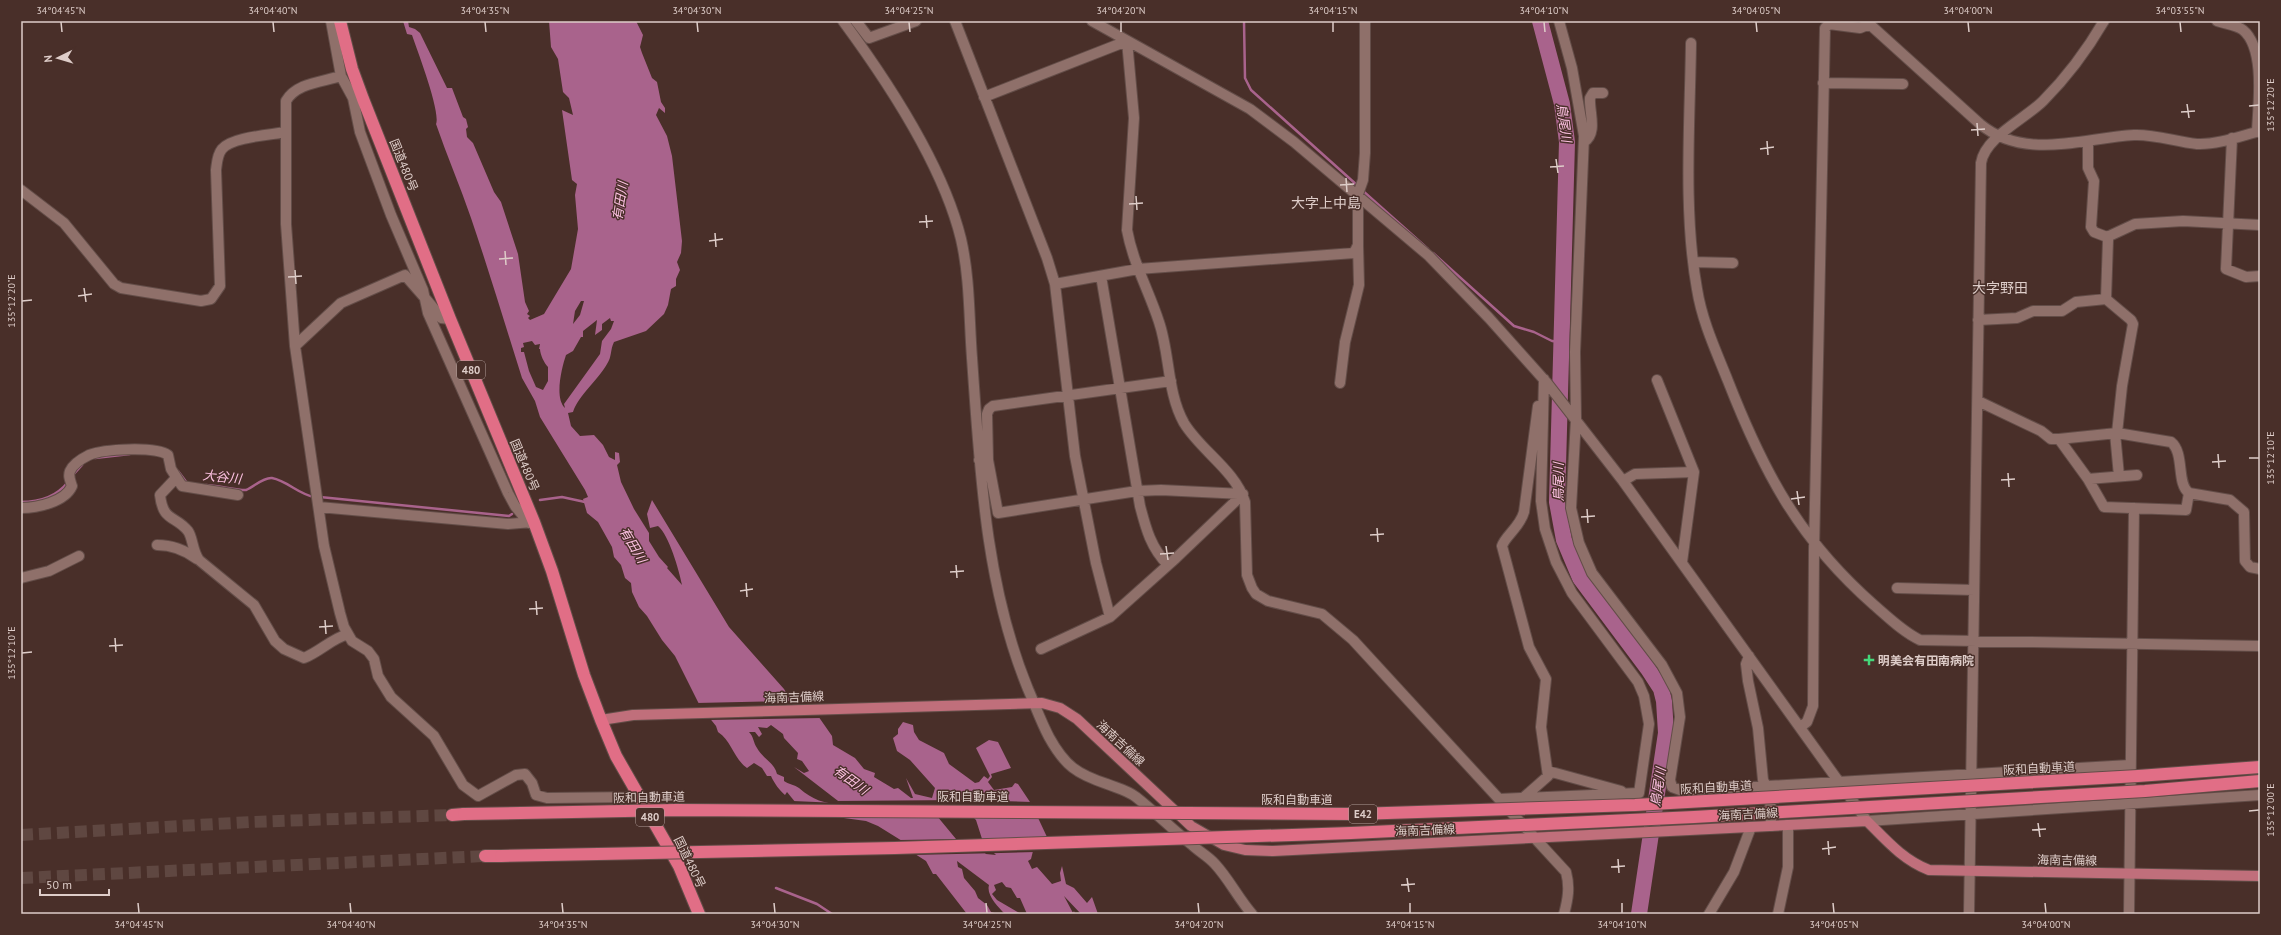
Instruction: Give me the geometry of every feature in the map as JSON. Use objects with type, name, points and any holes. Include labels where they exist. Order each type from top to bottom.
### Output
[{"type":"highway","name":"国道480号","points":[[340,21],[358,98],[450,319],[552,571],[584,675],[601,720],[616,756],[679,866],[699,914]]},
{"type":"highway","name":"阪和自動車道","points":[[458,814],[676,810],[1348,814],[1443,812],[1725,801],[2260,766]]},
{"type":"highway","name":"E42","points":[[485,856],[895,848],[1358,833],[1694,817],[2138,791],[2260,781]]},
{"type":"main road","name":"海南吉備線","points":[[601,720],[633,715],[1028,702],[1052,705],[1077,719],[1191,826],[1216,842],[1234,848],[1273,851],[1867,821],[1914,864],[1929,870],[1970,872],[2260,876]]},
{"type":"street","points":[[331,21],[341,76],[358,98],[360,132],[390,215],[424,290],[423,296],[428,313],[508,492],[515,506],[531,522]]},
{"type":"street","points":[[843,21],[861,46],[908,121],[937,174],[952,208],[962,243],[984,460],[987,530],[997,590],[1006,626],[1020,668],[1028,702],[1049,738],[1070,766],[1084,776],[1134,796],[1215,864],[1240,900],[1252,914]]},
{"type":"street","points":[[856,21],[869,38],[916,21]]},
{"type":"street","points":[[955,21],[1047,258],[1055,284],[1068,396],[1083,500],[1104,600],[1110,617]]},
{"type":"street","points":[[1093,21],[1250,109],[1294,142],[1358,194],[1429,256],[1489,318],[1545,380],[1623,481],[1867,821],[2260,795]]},
{"type":"street","points":[[1340,383],[1345,342],[1359,285],[1358,194],[1363,180],[1365,153],[1365,21]]},
{"type":"street","points":[[1558,21],[1572,68],[1581,113],[1584,142],[1575,352],[1571,508],[1583,553],[1599,582],[1662,665],[1677,693],[1680,717],[1670,780],[1672,787],[1683,792],[2130,765]]},
{"type":"street","points":[[1969,914],[1978,401],[1980,163],[1984,152],[1998,136],[2043,101],[2087,51],[2104,21]]},
{"type":"street","points":[[1800,727],[1807,722],[1813,706],[1814,543],[1823,83],[1826,25],[1834,24],[1860,28],[1868,22],[1980,124],[1998,136],[2033,145],[2135,135],[2199,144],[2259,132],[2258,63],[2252,43],[2240,28],[2217,21]]},
{"type":"street","points":[[984,97],[1127,41]]},
{"type":"street","points":[[1127,41],[1134,118],[1127,230],[1130,248],[1160,324],[1171,381],[1180,414],[1187,428],[1236,482],[1243,494],[1246,509],[1247,574],[1249,582],[1256,594],[1268,601],[1315,611],[1342,629],[1566,872],[1569,882],[1569,894],[1564,914]]},
{"type":"street","points":[[1691,42],[1690,185],[1693,262],[1704,318],[1746,426],[1781,496],[1814,543],[1864,596],[1913,637],[1924,641],[2260,646]]},
{"type":"street","points":[[341,76],[297,89],[290,94],[286,101],[286,224],[295,346],[324,546],[340,613],[348,634],[352,641],[368,651],[374,659],[378,676],[391,697],[434,736],[463,785],[478,796],[516,775],[525,774],[532,783],[536,795],[547,798],[639,797]]},
{"type":"street","points":[[1823,83],[1903,84]]},
{"type":"street","points":[[1584,142],[1588,139],[1591,132],[1590,98],[1594,93],[1603,93]]},
{"type":"street","points":[[21,190],[64,223],[114,284],[121,288],[201,302],[210,299],[220,286],[216,170],[221,149],[235,141],[286,132]]},
{"type":"street","points":[[2232,138],[2230,223],[2226,269],[2246,277],[2260,276]]},
{"type":"street","points":[[2088,140],[2088,168],[2094,182],[2091,227],[2094,232],[2107,237],[2135,224],[2183,221],[2260,225]]},
{"type":"street","points":[[2106,299],[2107,237]]},
{"type":"street","points":[[1055,284],[1138,269],[1348,255],[1354,253],[1358,245]]},
{"type":"street","points":[[1693,262],[1733,263]]},
{"type":"street","points":[[295,346],[342,304],[405,275],[441,318],[450,319]]},
{"type":"street","points":[[1101,276],[1137,491],[1147,532],[1154,548],[1168,565]]},
{"type":"street","points":[[1978,320],[2017,318],[2033,312],[2062,311],[2076,302],[2106,299],[2131,320],[2133,324],[2122,386],[2116,433],[2119,476]]},
{"type":"street","points":[[1523,798],[1548,776],[1542,727],[1546,679],[1529,647],[1502,546],[1503,542],[1516,528],[1524,512],[1545,380]]},
{"type":"street","points":[[1499,799],[1635,794],[1640,790],[1649,724],[1647,706],[1638,682],[1572,593],[1560,572],[1548,538],[1540,501],[1545,380]]},
{"type":"street","points":[[1657,380],[1694,472],[1682,562]]},
{"type":"street","points":[[1171,381],[1000,405],[989,409],[987,414],[984,460],[998,513],[1137,491],[1161,490],[1243,494]]},
{"type":"street","points":[[1978,401],[2041,431],[2051,440],[2059,439],[2116,433],[2162,439],[2175,445],[2185,487],[2189,493],[2186,510],[2104,507],[2088,478],[2059,439]]},
{"type":"street","points":[[21,508],[51,503],[66,494],[72,486],[69,477],[70,470],[82,459],[96,453],[144,448],[162,451],[168,455],[171,469],[182,486],[238,495]]},
{"type":"street","points":[[1623,481],[1636,474],[1694,472]]},
{"type":"street","points":[[2088,478],[2137,475]]},
{"type":"street","points":[[176,478],[163,490],[160,495],[161,502],[168,517],[188,532],[194,553],[199,560]]},
{"type":"street","points":[[2189,493],[2220,497],[2238,505],[2244,512],[2245,561],[2250,567],[2260,569]]},
{"type":"street","points":[[1041,649],[1110,617],[1168,565],[1243,494]]},
{"type":"street","points":[[319,507],[508,524],[531,522]]},
{"type":"street","points":[[2129,914],[2130,765],[2134,643],[2134,508]]},
{"type":"street","points":[[157,545],[174,547],[186,551],[199,560],[254,605],[275,641],[293,654],[304,658],[320,650],[335,638],[348,634]]},
{"type":"street","points":[[21,578],[49,571],[79,556]]},
{"type":"street","points":[[1897,588],[1974,590]]},
{"type":"street","points":[[1749,656],[1747,670],[1758,728],[1761,767],[1766,787],[1770,794],[1771,826]]},
{"type":"street","points":[[1548,771],[1624,792],[1626,794]]},
{"type":"street","points":[[1778,914],[1788,867],[1788,825]]},
{"type":"street","points":[[1709,914],[1734,872],[1752,827]]},
{"type":"water","name":"有田川","points":[[403,21],[408,21],[409,27],[420,33],[447,88],[452,88],[463,117],[466,119],[468,127],[466,129],[467,137],[473,143],[494,192],[501,202],[518,254],[525,302],[529,311],[527,314],[530,316],[528,318],[530,320],[544,314],[571,269],[578,229],[575,195],[577,184],[572,180],[562,110],[573,115],[569,98],[563,92],[558,59],[551,47],[549,21],[636,21],[643,35],[640,47],[642,53],[652,78],[657,82],[661,102],[665,108],[665,113],[659,108],[656,115],[667,136],[672,156],[682,241],[681,253],[677,262],[680,270],[676,279],[676,286],[671,289],[668,305],[664,314],[646,331],[614,342],[609,361],[579,400],[573,412],[568,413],[571,426],[580,436],[594,435],[603,445],[609,457],[615,460],[615,452],[619,453],[620,462],[617,465],[621,482],[634,509],[649,533],[649,541],[659,557],[668,567],[667,568],[682,585],[676,562],[666,537],[658,526],[650,528],[647,514],[652,500],[729,627],[784,689],[791,701],[816,713],[832,736],[833,745],[855,758],[864,769],[875,773],[874,777],[894,789],[898,788],[913,798],[906,778],[915,794],[932,798],[935,788],[910,760],[897,751],[893,738],[898,734],[898,729],[903,722],[913,725],[914,732],[919,740],[944,753],[949,764],[975,783],[979,782],[984,776],[988,779],[990,776],[976,748],[989,740],[998,742],[1011,768],[991,774],[992,777],[988,782],[994,790],[1012,787],[1015,783],[1018,784],[1032,805],[1047,837],[1033,851],[1031,859],[1028,861],[1032,869],[1037,867],[1052,884],[1061,881],[1060,873],[1062,866],[1066,884],[1074,888],[1087,903],[1092,897],[1098,914],[1081,914],[1064,896],[1075,914],[1027,914],[1020,898],[1017,898],[1011,888],[1006,887],[1002,882],[994,885],[996,890],[992,894],[997,900],[1021,914],[1005,914],[991,897],[989,893],[989,885],[957,861],[958,867],[962,869],[964,878],[975,891],[978,898],[987,905],[991,912],[998,914],[967,914],[936,874],[933,874],[926,861],[915,854],[907,844],[878,826],[866,821],[829,816],[800,808],[787,792],[785,795],[781,791],[771,776],[767,776],[762,768],[754,763],[747,768],[742,764],[723,736],[718,732],[716,726],[700,706],[675,656],[639,607],[632,592],[631,583],[625,578],[621,565],[614,557],[612,547],[598,522],[587,513],[583,499],[588,497],[585,490],[540,417],[535,401],[522,378],[471,218],[436,124],[437,117],[435,107],[423,67],[412,35],[407,34]],"holes":[[[581,301],[584,301],[580,315],[573,324],[575,311]],[[610,318],[611,321],[614,321],[611,329],[602,341],[600,354],[564,404],[565,408],[562,403],[559,390],[566,355],[573,351],[581,337],[583,337],[583,331],[597,320],[595,335],[602,330],[602,324]],[[532,341],[535,345],[540,344],[539,349],[548,367],[548,381],[543,390],[536,387],[529,371],[524,352],[521,352],[521,348],[524,347],[523,343]],[[771,725],[783,734],[784,738],[798,753],[797,759],[802,761],[809,771],[804,773],[794,767],[842,804],[819,800],[809,796],[797,787],[784,781],[784,777],[777,774],[773,766],[759,752],[749,732],[755,732],[759,737],[762,734],[758,727],[767,728]],[[954,799],[976,820],[983,842],[996,855],[986,854],[980,848],[956,839],[937,816],[942,805]]]},
{"type":"pier","points":[[794,701],[817,711],[821,718],[708,720],[696,703]]},
{"type":"pier","points":[[961,800],[1032,802],[1039,816],[960,807],[953,801],[944,806],[799,809],[793,801],[838,803],[835,801]]},
{"type":"pier","points":[[1049,837],[1042,842],[1035,852],[912,855],[899,840],[963,839],[992,853],[980,839]]},
{"type":"waterway","points":[[1244,21],[1245,78],[1251,90],[1358,186]]},
{"type":"waterway","name":"鳥尾川","points":[[1540,21],[1562,104],[1567,142],[1557,502],[1564,540],[1580,578],[1648,669],[1661,689],[1664,701],[1666,733],[1639,914]]},
{"type":"waterway","points":[[1363,191],[1428,249]]},
{"type":"waterway","points":[[1433,253],[1514,326],[1534,332],[1552,341],[1562,342]]},
{"type":"waterway","name":"大谷川","points":[[95,458],[130,454]]},
{"type":"waterway","name":"大谷川","points":[[72,476],[82,465]]},
{"type":"waterway","name":"大谷川","points":[[178,471],[187,483]]},
{"type":"waterway","name":"大谷川","points":[[206,485],[246,490],[262,481],[272,478],[283,482],[304,494],[315,497]]},
{"type":"waterway","name":"大谷川","points":[[21,502],[35,501],[48,497],[59,491],[68,482]]},
{"type":"waterway","name":"大谷川","points":[[320,497],[509,516],[512,514]]},
{"type":"waterway","name":"大谷川","points":[[540,500],[562,497],[585,502]]},
{"type":"waterway","points":[[776,888],[817,904],[832,914]]},
{"type":"tunnel","points":[[21,835],[251,822],[452,815]]},
{"type":"tunnel","points":[[21,878],[485,856]]},
{"type":"place","name":"明美会有田南病院","points":[[1869,660]]},
{"type":"district","name":"大字上中島","points":[[1326,203]]},
{"type":"district","name":"大字野田","points":[[2000,288]]}]
